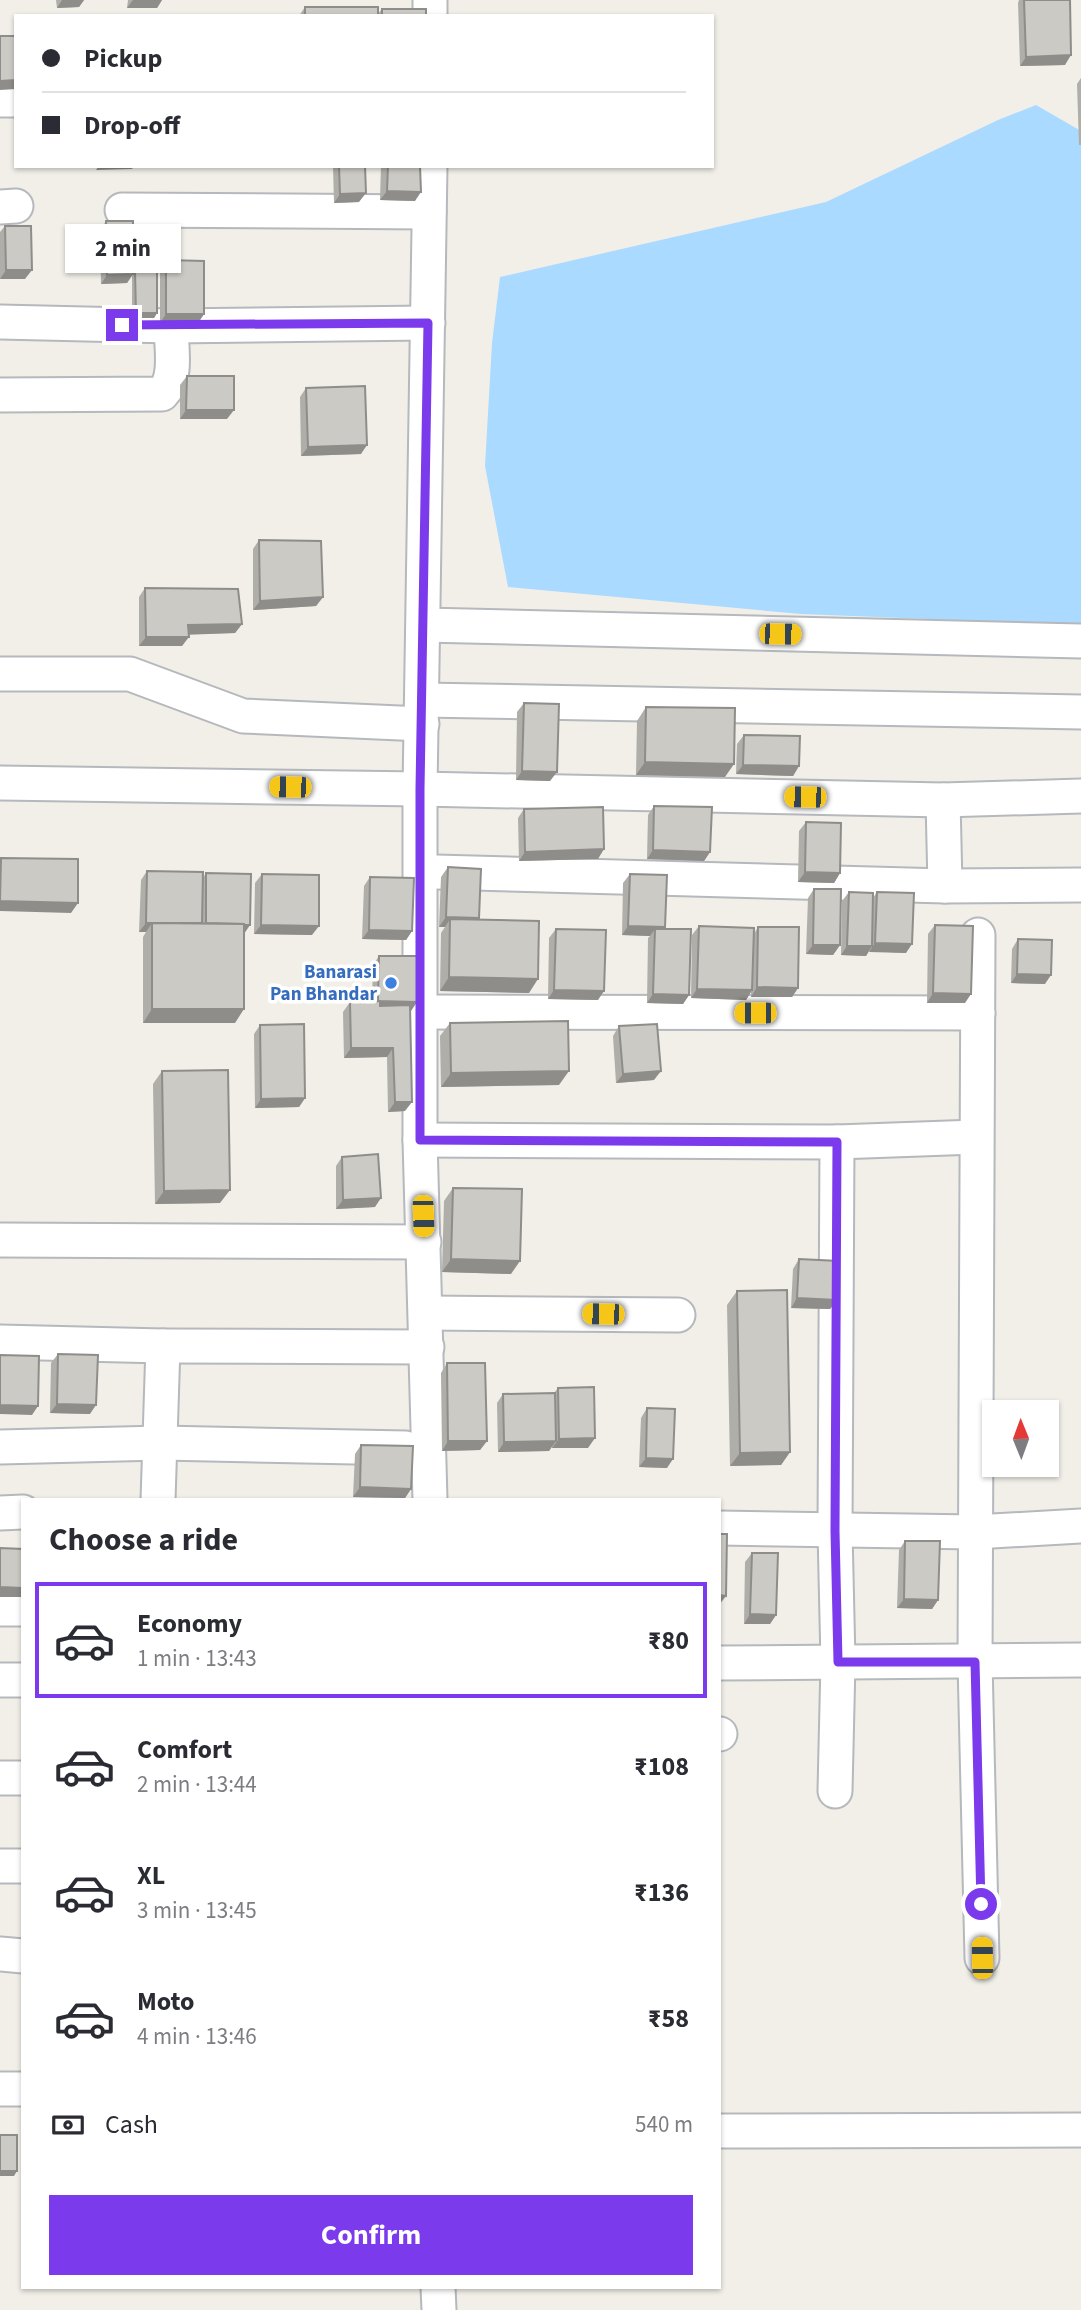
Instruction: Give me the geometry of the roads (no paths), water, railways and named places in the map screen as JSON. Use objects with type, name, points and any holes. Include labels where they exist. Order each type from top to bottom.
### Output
[{"type":"street","points":[[430,168],[425,625],[420,789],[420,1140],[428,1347],[430,1498]]},
{"type":"street","points":[[122,210],[429,212]]},
{"type":"street","points":[[0,322],[170,326],[428,323]]},
{"type":"street","points":[[0,395],[162,394],[171,374],[170,326]]},
{"type":"street","points":[[425,625],[1081,641]]},
{"type":"street","points":[[0,674],[130,674],[243,716],[422,712],[1081,712]]},
{"type":"street","points":[[0,783],[943,800],[1081,796]]},
{"type":"street","points":[[943,800],[945,886]]},
{"type":"street","points":[[420,871],[945,886],[1081,885]]},
{"type":"street","points":[[978,935],[975,1662],[982,1958]]},
{"type":"street","points":[[420,1012],[978,1013]]},
{"type":"street","points":[[420,1140],[837,1142],[976,1137]]},
{"type":"street","points":[[835,1791],[838,1662],[835,1531],[837,1142]]},
{"type":"street","points":[[0,1240],[424,1242]]},
{"type":"street","points":[[426,1312],[678,1315]]},
{"type":"street","points":[[0,1342],[428,1347]]},
{"type":"street","points":[[158,1498],[163,1346]]},
{"type":"street","points":[[0,1447],[161,1443],[430,1448]]},
{"type":"street","points":[[0,1513],[21,1512]]},
{"type":"street","points":[[721,1528],[975,1532],[1081,1526]]},
{"type":"street","points":[[0,1609],[21,1609]]},
{"type":"street","points":[[721,1663],[1081,1660]]},
{"type":"street","points":[[0,1680],[21,1680]]},
{"type":"street","points":[[0,1777],[21,1778]]},
{"type":"street","points":[[0,1866],[21,1866]]},
{"type":"street","points":[[0,1954],[21,1955]]},
{"type":"street","points":[[0,2089],[21,2089]]},
{"type":"street","points":[[721,2131],[1081,2130]]},
{"type":"street","points":[[438,2289],[439,2310]]},
{"type":"water","points":[[1036,105],[1081,131],[1081,625],[801,614],[508,587],[485,466],[492,343],[500,277],[826,202],[998,120]]},
{"type":"place","name":"Banarasi Pan Bhandar","points":[[391,983]]}]
